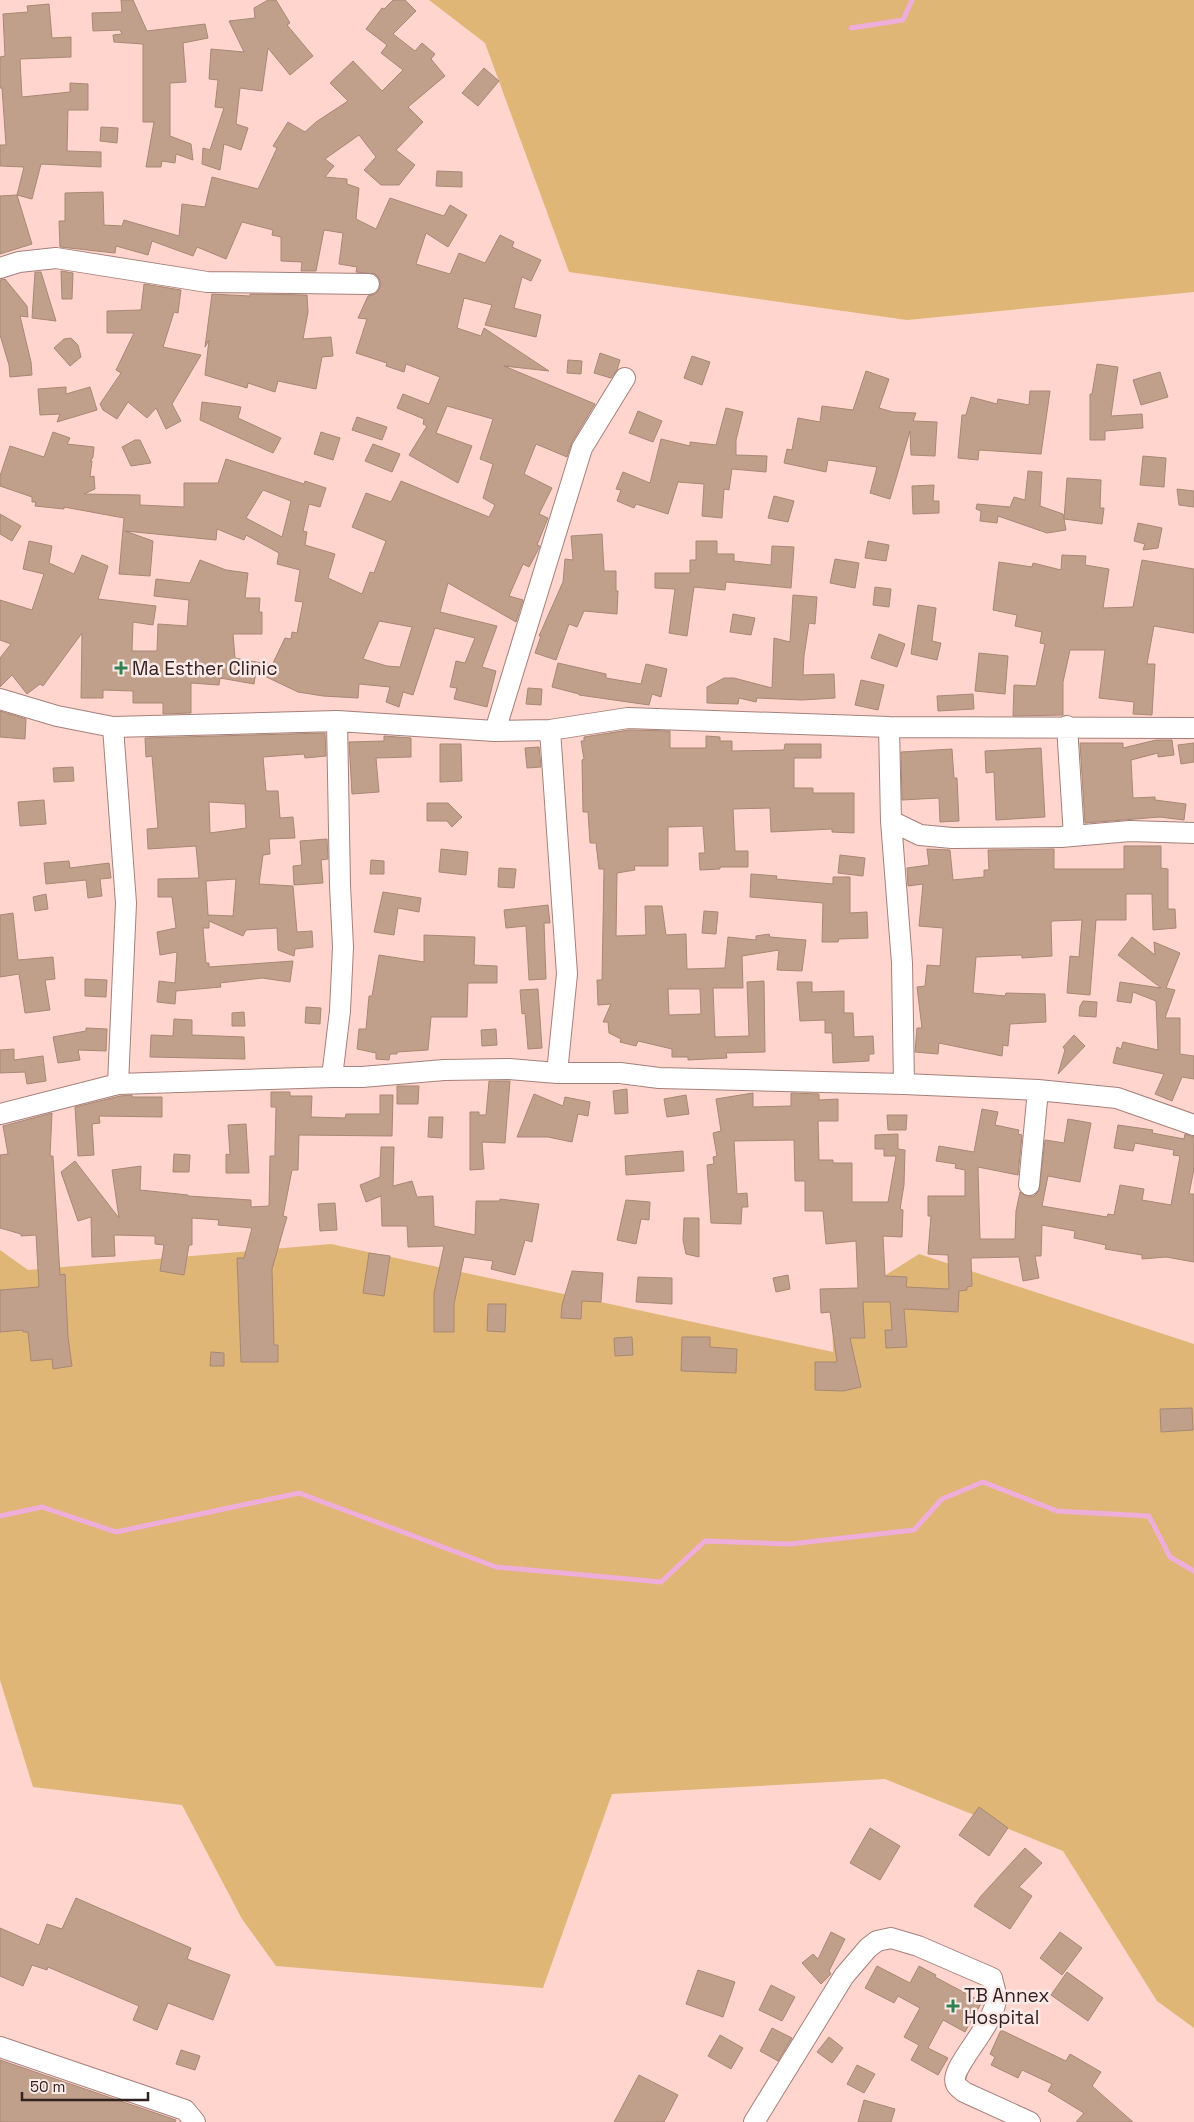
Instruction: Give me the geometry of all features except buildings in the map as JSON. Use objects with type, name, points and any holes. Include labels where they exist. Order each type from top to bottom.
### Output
[{"type":"street","points":[[0,268],[19,262],[56,258],[207,282],[369,284]]},
{"type":"street","points":[[494,731],[582,448],[625,378]]},
{"type":"street","points":[[0,699],[56,716],[112,726],[337,722],[494,731],[550,730],[628,718],[889,727],[1067,726],[1194,728]]},
{"type":"street","points":[[332,1076],[340,1011],[343,947],[337,722]]},
{"type":"street","points":[[112,726],[126,903],[118,1084]]},
{"type":"street","points":[[1067,726],[1074,836]]},
{"type":"street","points":[[889,727],[891,821],[902,963],[904,1084]]},
{"type":"street","points":[[550,730],[567,974],[557,1073]]},
{"type":"street","points":[[891,821],[920,835],[952,838],[1074,836],[1130,831],[1194,833]]},
{"type":"street","points":[[0,1114],[118,1084],[332,1076],[362,1077],[444,1070],[490,1069],[557,1073],[620,1073],[669,1078],[904,1084],[1038,1090],[1117,1098],[1194,1125]]},
{"type":"street","points":[[1029,1184],[1038,1090]]},
{"type":"street","points":[[754,2122],[844,1976],[868,1948],[877,1941],[891,1938],[918,1946],[992,1978],[996,1997],[993,2011],[982,2035],[958,2067],[955,2079],[956,2085],[964,2092],[1030,2122]]},
{"type":"street","points":[[0,2047],[185,2110],[195,2122]]},
{"type":"shaded area","points":[[429,0],[1194,0],[1194,292],[907,320],[569,272],[485,43]]},
{"type":"shaded area","points":[[331,1244],[833,1352],[832,1309],[919,1254],[1194,1344],[1194,2028],[1157,2001],[1063,1851],[885,1779],[612,1794],[543,1988],[276,1966],[242,1919],[182,1805],[33,1787],[0,1680],[0,1250],[28,1270]]},
{"type":"waterway","points":[[851,28],[903,20],[912,0]]},
{"type":"waterway","points":[[0,1516],[42,1507],[116,1532],[299,1493],[496,1567],[661,1582],[705,1541],[790,1544],[914,1530],[942,1499],[983,1482],[1057,1511],[1149,1516],[1170,1557],[1194,1571]]},
{"type":"place","name":"Ma Esther Clinic","points":[[121,668]]},
{"type":"place","name":"TB Annex Hospital","points":[[953,2006]]}]
